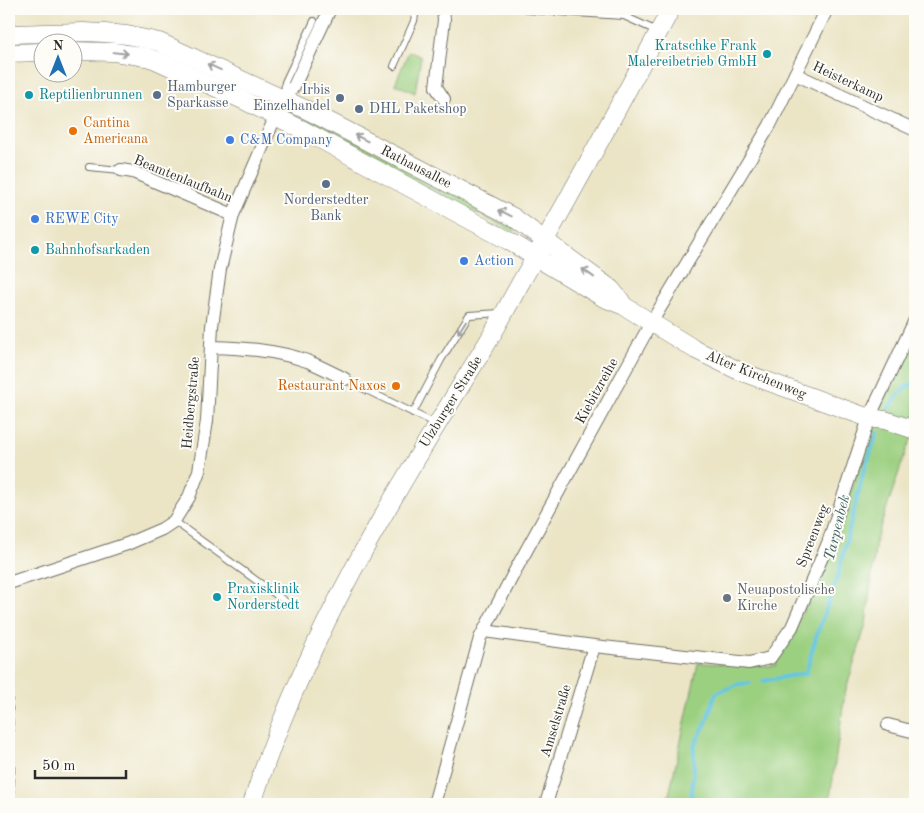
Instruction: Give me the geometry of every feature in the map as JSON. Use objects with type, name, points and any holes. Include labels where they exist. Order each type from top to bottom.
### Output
[{"type":"main road","name":"Ulzburger Straße","points":[[252,804],[274,741],[305,666],[355,566],[436,424],[480,354],[535,258],[671,9]]},
{"type":"main road","name":"Rathausallee","points":[[20,44],[47,33],[106,33],[154,41],[283,98],[513,217],[545,240]]},
{"type":"main road","name":"Rathausallee","points":[[82,51],[125,53],[156,60],[275,116],[509,241],[535,258]]},
{"type":"main road","name":"Alter Kirchenweg","points":[[545,240],[611,289],[624,306]]},
{"type":"main road","name":"Alter Kirchenweg","points":[[535,258],[604,298],[624,306],[696,350],[739,371],[868,418],[885,420],[915,430]]},
{"type":"main road","name":"Alter Kirchenweg","points":[[868,418],[880,428],[915,440]]},
{"type":"street","points":[[275,116],[283,98],[294,86],[330,9]]},
{"type":"street","points":[[443,9],[444,20],[436,87],[444,98]]},
{"type":"street","name":"Kiebitzreihe","points":[[434,804],[478,643],[515,571],[651,323],[770,126],[827,9]]},
{"type":"street","name":"Heisterkamp","points":[[795,74],[915,130]]},
{"type":"street","name":"Heidbergstraße","points":[[9,583],[127,544],[162,529],[174,521],[189,497],[199,471],[207,421],[212,326],[220,269],[233,215],[275,116]]},
{"type":"street","name":"Beamtenlaufbahn","points":[[121,170],[133,172],[233,215]]},
{"type":"street","name":"Spreenweg","points":[[484,631],[594,646],[749,663],[770,658],[792,627],[828,543],[868,418],[915,320]]},
{"type":"street","points":[[211,347],[259,350],[284,355],[308,361],[349,381]]},
{"type":"street","name":"Amselstraße","points":[[546,804],[594,646]]},
{"type":"street","points":[[888,725],[915,732]]},
{"type":"lane","points":[[10,9],[20,44]]},
{"type":"lane","points":[[394,66],[414,21],[416,9]]},
{"type":"lane","points":[[528,10],[624,16],[659,31]]},
{"type":"lane","points":[[283,98],[285,82],[314,21]]},
{"type":"lane","points":[[89,167],[121,170]]},
{"type":"lane","points":[[413,414],[441,360],[469,315],[504,312]]},
{"type":"lane","points":[[349,381],[436,424]]},
{"type":"lane","points":[[174,521],[289,604]]},
{"type":"green space","points":[[82,40],[145,41],[143,50],[82,43]]},
{"type":"green space","points":[[409,51],[421,57],[415,93],[395,84]]},
{"type":"green space","points":[[310,118],[518,223],[514,232],[306,125]]},
{"type":"green space","points":[[915,336],[915,431],[906,451],[876,540],[866,624],[845,693],[829,804],[667,804],[698,663],[775,666],[822,573],[879,411]]},
{"type":"waterway","name":"Tarpenbek","points":[[889,408],[903,390],[915,383]]},
{"type":"waterway","name":"Tarpenbek","points":[[763,681],[806,673],[816,637],[837,579],[863,474],[877,433]]},
{"type":"waterway","name":"Tarpenbek","points":[[689,804],[694,770],[694,746],[706,723],[716,693],[739,684],[750,683]]},
{"type":"railway","points":[[9,646],[13,770],[12,804]]},
{"type":"place","name":"Kratschke Frank Malereibetrieb GmbH","points":[[767,54]]},
{"type":"place","name":"Reptilienbrunnen","points":[[29,95]]},
{"type":"place","name":"Hamburger Sparkasse","points":[[157,95]]},
{"type":"place","name":"Irbis Einzelhandel","points":[[340,98]]},
{"type":"place","name":"DHL Paketshop","points":[[359,109]]},
{"type":"place","name":"Cantina Americana","points":[[73,131]]},
{"type":"place","name":"C&M Company","points":[[230,140]]},
{"type":"place","name":"Norderstedter Bank","points":[[326,184]]},
{"type":"place","name":"REWE City","points":[[35,219]]},
{"type":"place","name":"Bahnhofsarkaden","points":[[35,250]]},
{"type":"place","name":"Action","points":[[464,261]]},
{"type":"place","name":"Restaurant Naxos","points":[[396,386]]},
{"type":"place","name":"Praxisklinik Norderstedt","points":[[217,597]]},
{"type":"place","name":"Neuapostolische Kirche","points":[[727,598]]}]
